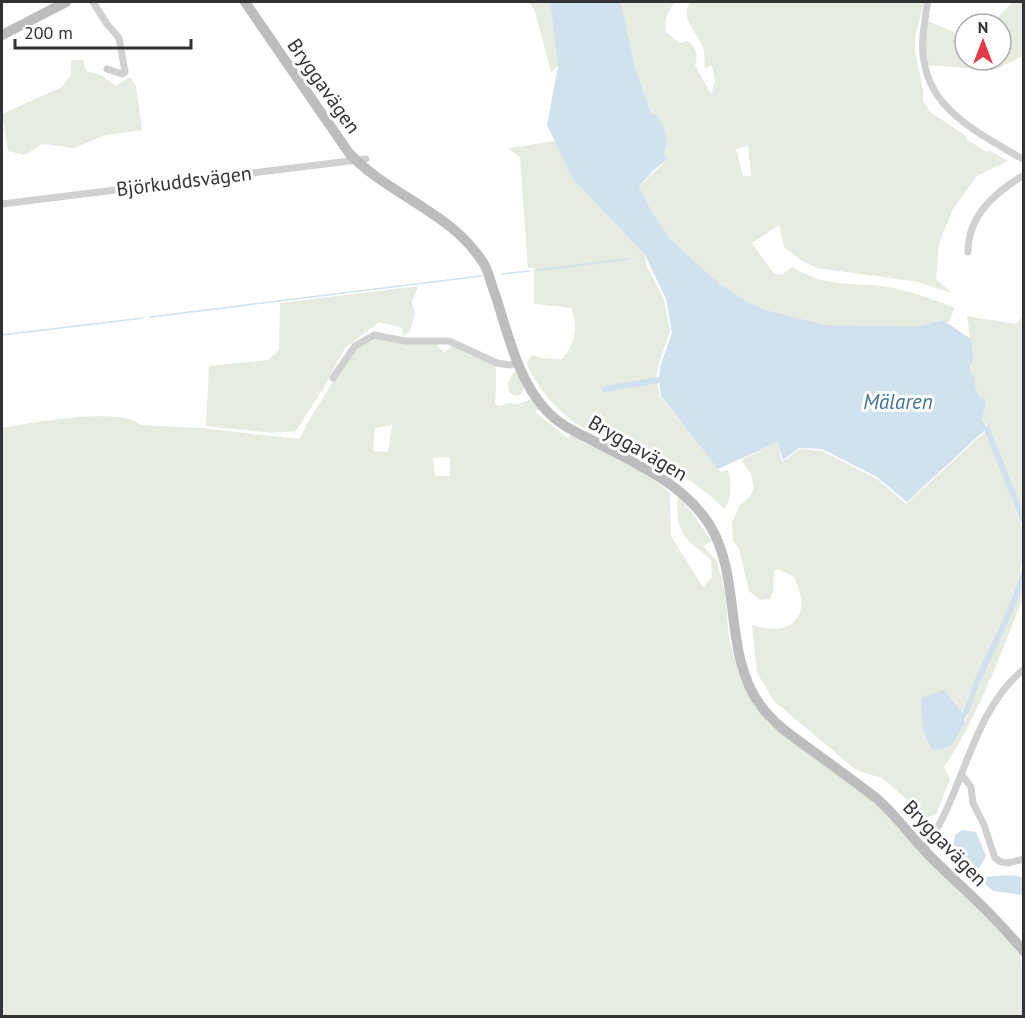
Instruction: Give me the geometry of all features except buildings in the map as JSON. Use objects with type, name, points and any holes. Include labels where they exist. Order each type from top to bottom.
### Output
[{"type":"main road","points":[[2,35],[66,2]]},
{"type":"main road","name":"Bryggavägen","points":[[245,2],[333,131],[361,159],[366,170],[440,218],[460,234],[484,264],[522,374],[545,409],[561,424],[666,482],[696,507],[707,522],[721,549],[741,660],[748,685],[759,705],[776,724],[885,806],[924,849],[1008,932],[1023,952]]},
{"type":"street","points":[[93,2],[119,38],[125,72],[122,74],[107,69]]},
{"type":"street","points":[[928,2],[922,56],[927,78],[934,91],[955,116],[1023,160]]},
{"type":"street","name":"Björkuddsvägen","points":[[2,204],[361,159]]},
{"type":"street","points":[[968,252],[971,226],[989,200],[1005,186],[1023,175]]},
{"type":"street","points":[[333,378],[355,346],[374,335],[405,341],[448,341],[498,363],[510,365],[519,362]]},
{"type":"street","points":[[924,849],[937,830],[972,748],[994,704],[1023,669]]},
{"type":"street","points":[[962,775],[970,786],[973,803],[984,825],[995,858],[1008,863],[1023,859]]},
{"type":"shaded area","points":[[530,2],[550,2],[558,66],[551,72],[536,15]]},
{"type":"shaded area","points":[[621,2],[675,2],[667,16],[666,32],[679,43],[688,41],[695,49],[695,65],[711,94],[715,82],[712,65],[705,68],[701,42],[688,20],[687,8],[690,2],[924,2],[915,37],[923,101],[930,112],[966,136],[966,139],[985,151],[991,151],[1008,161],[977,176],[953,209],[939,244],[936,279],[952,293],[918,282],[817,268],[802,261],[784,247],[779,225],[752,243],[774,274],[783,274],[792,267],[817,279],[888,287],[913,293],[955,308],[948,323],[942,320],[918,326],[826,325],[766,310],[747,302],[720,284],[671,240],[652,212],[639,186],[667,160],[664,152],[665,133],[657,115],[651,113],[635,67]],"holes":[[[748,146],[751,176],[743,176],[736,149]]]},
{"type":"shaded area","points":[[1013,2],[1023,2],[1023,56],[1013,61],[1013,12],[1003,12]]},
{"type":"shaded area","points":[[926,20],[953,32],[953,67],[925,65]]},
{"type":"shaded area","points":[[71,60],[83,60],[86,71],[101,75],[116,86],[130,77],[136,86],[142,130],[106,135],[74,148],[42,144],[25,155],[8,151],[2,114],[62,87],[71,75]]},
{"type":"shaded area","points":[[555,141],[573,179],[645,255],[646,265],[664,299],[670,331],[656,379],[660,396],[721,472],[728,470],[729,500],[724,509],[657,456],[612,442],[569,418],[547,396],[528,367],[527,363],[532,355],[562,359],[573,341],[575,321],[571,308],[534,304],[534,268],[528,268],[520,158],[508,148]]},
{"type":"shaded area","points":[[419,286],[412,301],[415,315],[410,331],[403,336],[402,328],[379,322],[345,348],[323,389],[296,431],[273,433],[206,426],[209,366],[268,360],[279,350],[280,303]]},
{"type":"shaded area","points":[[1023,315],[1023,515],[989,428],[982,419],[986,404],[976,393],[975,376],[970,373],[973,359],[967,316],[1017,324]]},
{"type":"shaded area","points":[[374,336],[434,343],[444,352],[453,346],[495,365],[495,403],[498,406],[509,403],[518,404],[531,399],[539,409],[535,412],[569,439],[569,435],[608,451],[636,467],[670,493],[671,536],[703,587],[712,578],[711,560],[683,534],[678,519],[678,497],[683,502],[712,541],[703,546],[717,561],[725,592],[729,639],[739,674],[750,696],[768,723],[882,808],[1005,937],[1020,956],[1024,971],[1023,1016],[2,1016],[2,428],[95,416],[130,419],[141,425],[201,428],[299,439],[355,347]],"holes":[[[392,425],[388,452],[373,451],[375,428]],[[450,457],[450,476],[435,476],[433,458]]]},
{"type":"shaded area","points":[[516,371],[524,388],[517,396],[509,393],[508,383]]},
{"type":"shaded area","points":[[986,431],[1023,530],[1023,559],[1000,630],[968,696],[966,709],[961,711],[944,690],[965,722],[982,677],[1014,607],[1023,578],[1023,598],[978,706],[944,767],[950,779],[936,815],[927,817],[882,778],[858,771],[850,765],[774,701],[757,673],[752,625],[766,628],[788,626],[796,620],[800,613],[801,603],[794,577],[778,569],[774,571],[773,591],[770,599],[760,600],[749,591],[739,549],[733,541],[732,522],[739,506],[750,496],[754,488],[751,474],[741,460],[778,442],[782,462],[800,449],[822,451],[877,479],[906,504]]},
{"type":"water","name":"Mälaren","points":[[550,2],[621,2],[635,67],[651,113],[657,115],[666,138],[664,152],[667,160],[639,186],[652,212],[671,240],[720,284],[747,302],[766,310],[826,325],[918,326],[943,320],[971,339],[973,359],[970,372],[975,376],[977,393],[986,404],[982,419],[987,428],[907,502],[877,477],[822,449],[799,448],[783,460],[778,442],[718,469],[661,396],[660,367],[672,333],[666,299],[645,255],[573,179],[547,125],[558,66]]},
{"type":"water","points":[[944,690],[961,711],[965,722],[950,746],[932,749],[923,731],[921,698]]},
{"type":"water","points":[[962,830],[976,832],[986,856],[978,870],[980,877],[1012,875],[1023,877],[1023,895],[993,891],[966,867],[953,848],[955,835]]},
{"type":"waterway","points":[[537,270],[629,259]]},
{"type":"waterway","points":[[502,274],[529,271]]},
{"type":"waterway","points":[[150,317],[481,276]]},
{"type":"waterway","points":[[2,335],[143,318]]},
{"type":"waterway","points":[[605,389],[659,380]]},
{"type":"waterway","points":[[987,429],[1024,522]]},
{"type":"waterway","points":[[963,716],[1008,615],[1024,571]]}]
